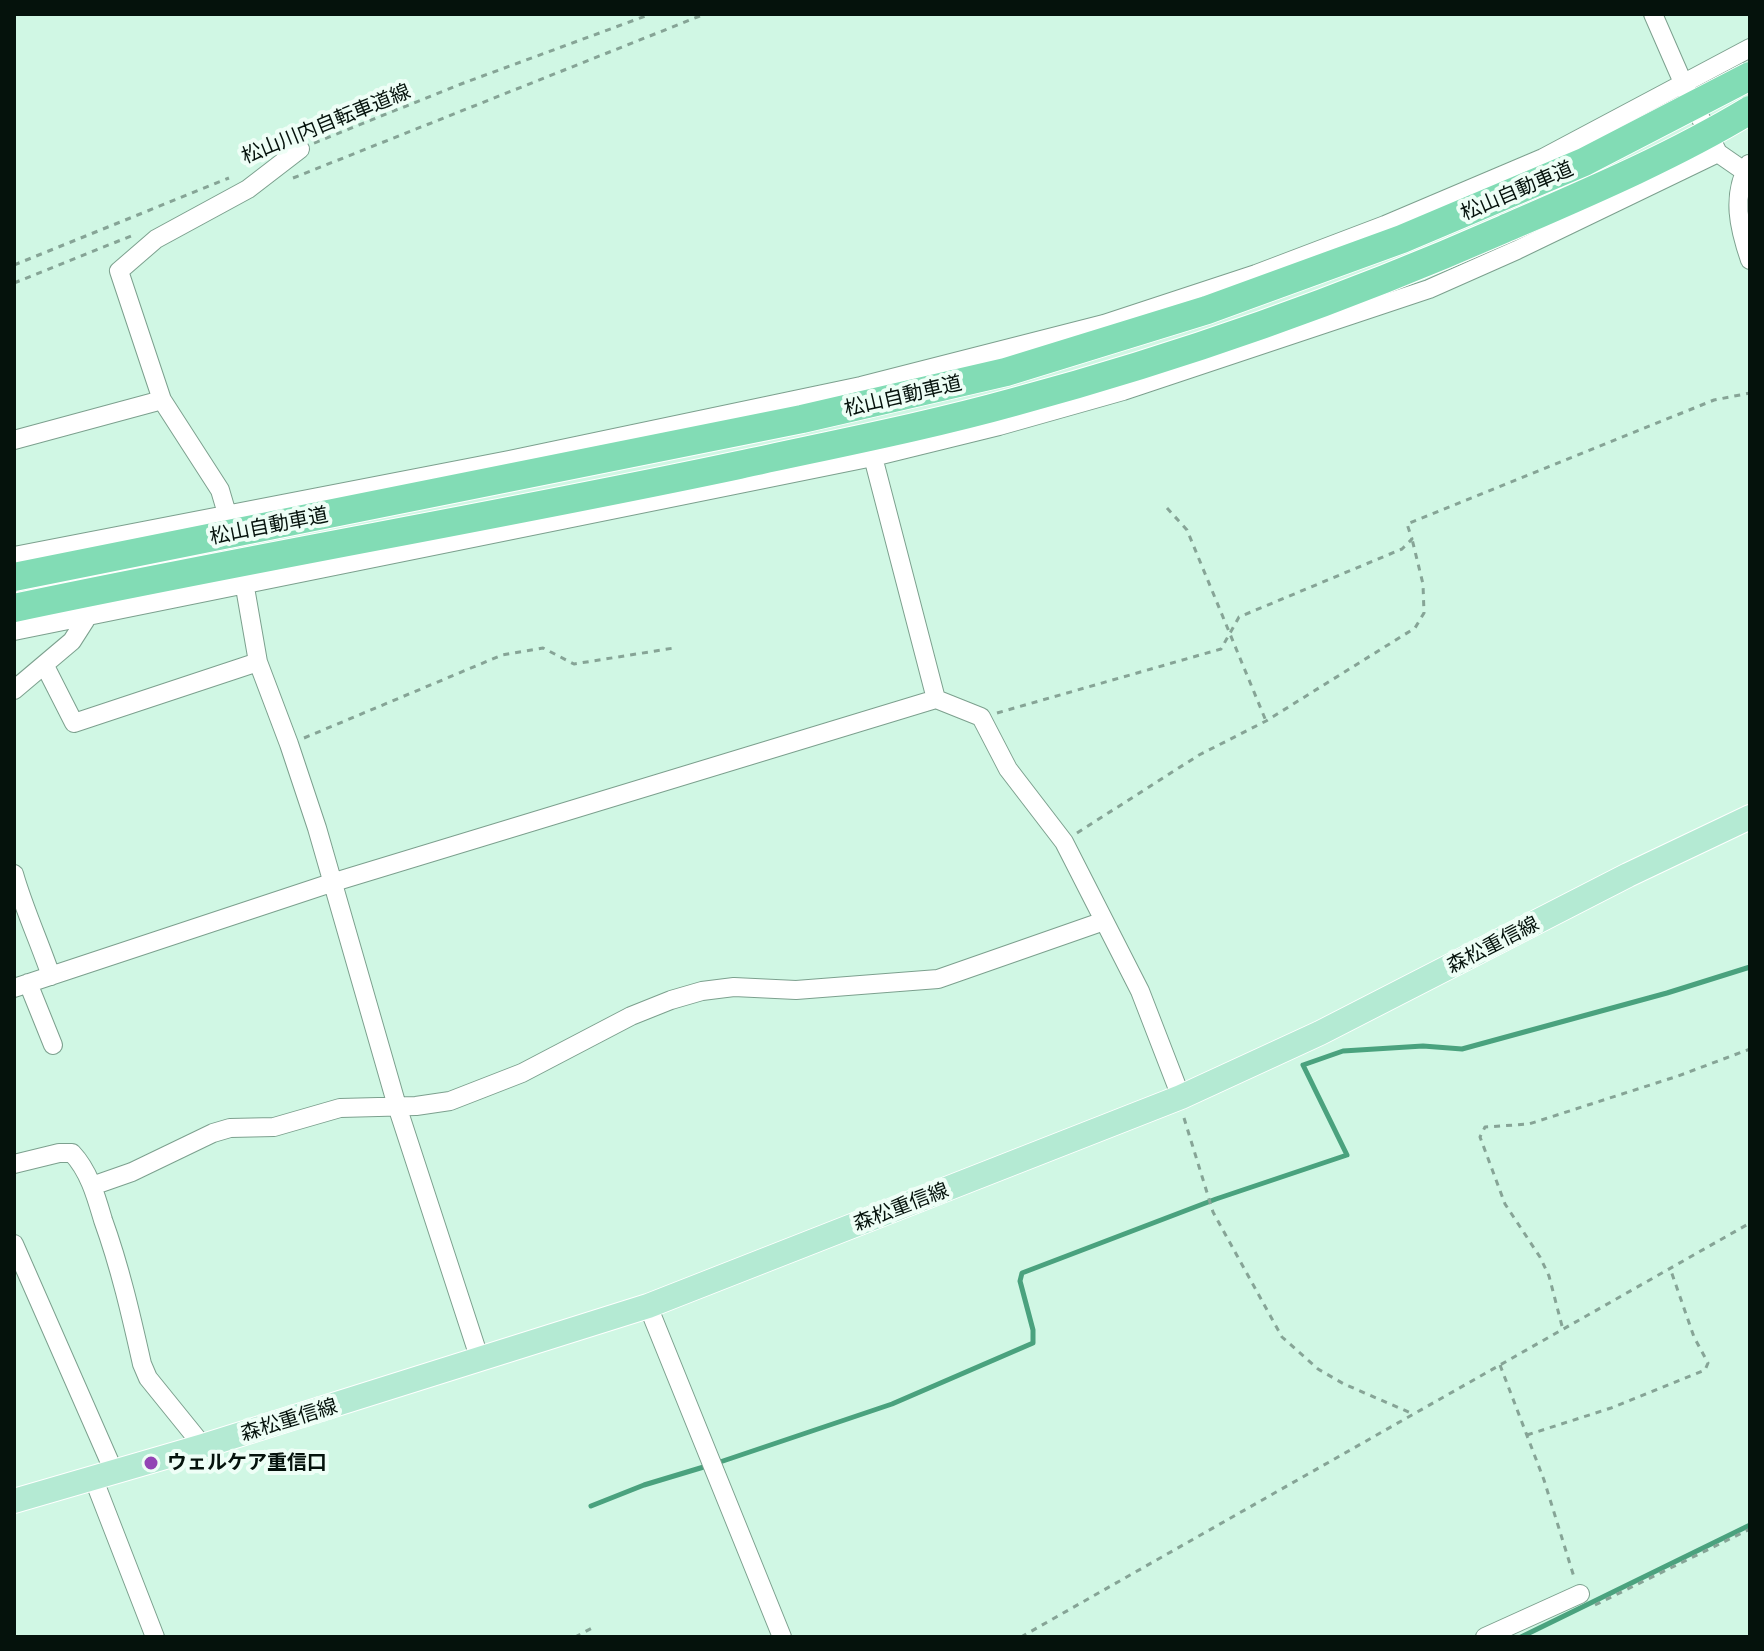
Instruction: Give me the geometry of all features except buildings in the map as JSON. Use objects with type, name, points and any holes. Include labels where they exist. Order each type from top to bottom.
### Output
[{"type":"highway","name":"松山自動車道","points":[[14,577],[802,419],[1006,372],[1207,310],[1402,239],[1584,162],[1750,76]]},
{"type":"highway","name":"松山自動車道","points":[[14,608],[188,571],[603,494],[1013,403],[1216,341],[1416,268],[1598,188],[1750,110]]},
{"type":"main road","name":"森松重信線","points":[[14,1501],[104,1477],[648,1306],[1181,1097],[1320,1033],[1628,875],[1750,817]]},
{"type":"street","points":[[1653,14],[1718,153],[1747,166],[1739,197],[1739,229],[1750,260]]},
{"type":"street","points":[[14,556],[509,460],[861,386],[1104,324],[1256,274],[1385,225],[1543,158],[1750,48]]},
{"type":"street","points":[[300,149],[248,189],[156,239],[119,271],[162,400],[220,490],[228,514],[245,585],[258,662],[317,828],[397,1106],[480,1360]]},
{"type":"street","points":[[14,631],[873,457],[999,426],[1123,391],[1429,289],[1718,153]]},
{"type":"street","points":[[14,440],[162,400]]},
{"type":"street","points":[[873,457],[936,699]]},
{"type":"street","points":[[14,690],[72,641],[88,616]]},
{"type":"street","points":[[45,666],[74,723],[258,662]]},
{"type":"street","points":[[53,1045],[21,985],[331,883],[936,699],[981,717],[1008,769],[1064,842],[1140,991],[1181,1097]]},
{"type":"street","points":[[14,874],[22,904],[32,919],[51,976]]},
{"type":"street","points":[[92,1186],[132,1172],[213,1133],[230,1128],[274,1127],[340,1108],[416,1106],[450,1101],[522,1073],[631,1016],[702,991],[734,987],[796,990],[938,979],[1104,921]]},
{"type":"street","points":[[14,1164],[59,1153],[72,1153],[80,1162],[92,1186],[118,1262],[148,1378],[203,1446]]},
{"type":"street","points":[[14,1244],[104,1477],[155,1637]]},
{"type":"street","points":[[648,1306],[782,1637]]},
{"type":"street","points":[[1485,1637],[1580,1594]]},
{"type":"path","name":"松山川内自転車道線","points":[[300,149],[461,84],[651,14]]},
{"type":"path","points":[[281,183],[705,14]]},
{"type":"path","name":"松山川内自転車道線","points":[[14,265],[242,173]]},
{"type":"path","points":[[14,283],[137,234]]},
{"type":"path","points":[[1064,842],[1199,755],[1266,721],[1415,628],[1424,613],[1424,598],[1417,555],[1407,524],[1714,400],[1750,393]]},
{"type":"path","points":[[1167,508],[1187,530],[1266,721]]},
{"type":"path","points":[[981,717],[1221,649],[1239,617],[1402,549],[1412,539]]},
{"type":"path","points":[[289,744],[502,655],[543,648],[574,664],[674,648]]},
{"type":"path","points":[[1563,1327],[1549,1276],[1505,1204],[1490,1168],[1480,1137],[1485,1127],[1529,1124],[1678,1076],[1750,1049]]},
{"type":"path","points":[[1181,1097],[1182,1112],[1213,1212],[1282,1337],[1318,1369],[1344,1384],[1411,1413]]},
{"type":"path","points":[[1021,1637],[1750,1223]]},
{"type":"path","points":[[1527,1435],[1611,1408],[1705,1370],[1708,1363],[1694,1337],[1670,1268]]},
{"type":"path","points":[[1500,1365],[1544,1480],[1585,1611],[1750,1529]]},
{"type":"path","points":[[575,1637],[594,1627]]},
{"type":"waterway","points":[[717,1463],[892,1404],[1033,1343],[1033,1330],[1020,1281],[1022,1273],[1216,1199],[1347,1155],[1303,1065],[1343,1051],[1423,1046],[1462,1049],[1750,967]]},
{"type":"waterway","points":[[591,1506],[644,1485],[707,1466]]},
{"type":"waterway","points":[[1521,1637],[1750,1525]]},
{"type":"place","name":"ウェルケア重信口","points":[[151,1463]]}]
